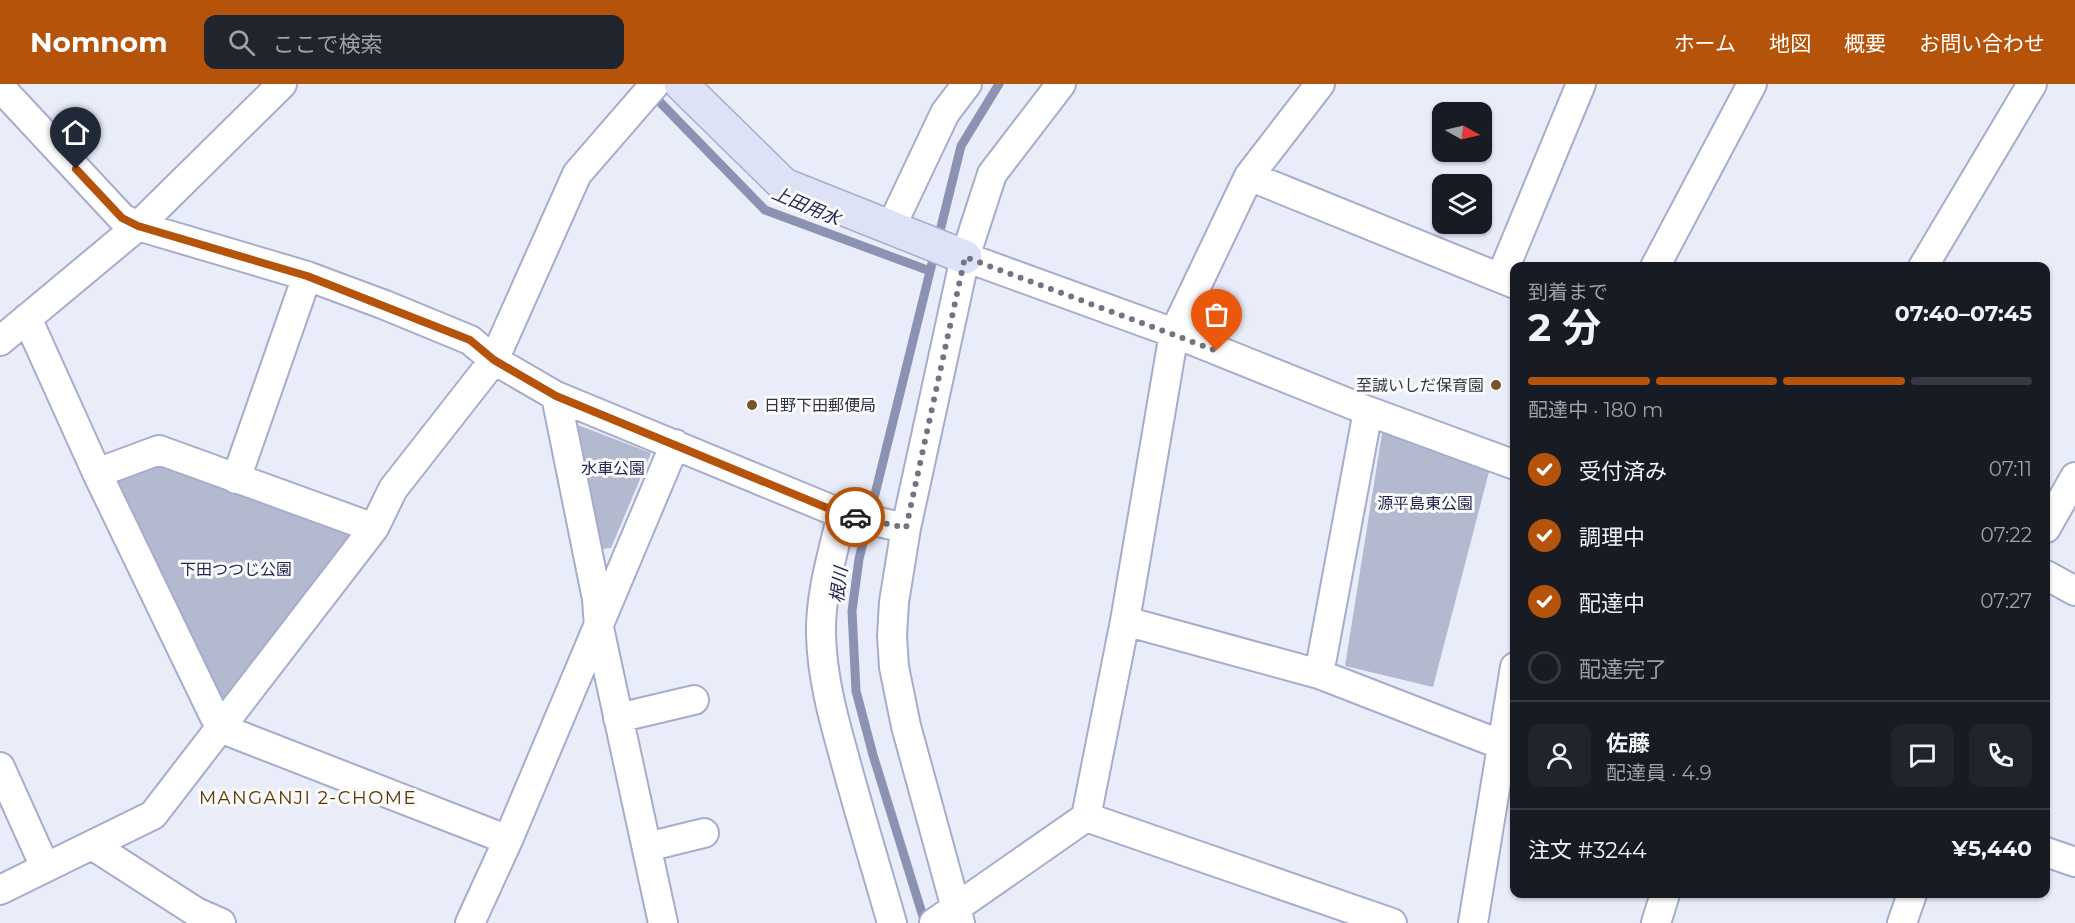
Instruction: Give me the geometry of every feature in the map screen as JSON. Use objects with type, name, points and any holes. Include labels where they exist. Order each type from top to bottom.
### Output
[{"type":"street","points":[[0,340],[138,226],[282,84]]},
{"type":"street","points":[[681,84],[784,185],[965,257],[1174,333],[1368,411],[1510,463]]},
{"type":"street","points":[[891,227],[945,113],[967,84]]},
{"type":"street","points":[[1061,84],[992,174],[965,257],[906,528],[894,602],[892,636],[894,667],[949,918],[1086,817],[1125,621],[1174,333],[1249,176],[1320,84]]},
{"type":"street","points":[[1515,262],[1581,84]]},
{"type":"street","points":[[1658,262],[1752,84]]},
{"type":"street","points":[[1926,262],[2032,84]]},
{"type":"street","points":[[0,87],[122,218],[138,226],[307,276],[470,340],[494,360],[556,396],[842,514],[906,528]]},
{"type":"street","points":[[0,890],[153,815],[374,528],[393,489],[494,360],[577,174],[649,92]]},
{"type":"street","points":[[1249,176],[1508,280]]},
{"type":"street","points":[[236,479],[307,276]]},
{"type":"street","points":[[27,318],[97,473],[220,728],[508,840]]},
{"type":"street","points":[[556,396],[597,599],[599,628],[663,923]]},
{"type":"street","points":[[1319,674],[1368,411]]},
{"type":"street","points":[[470,923],[599,628],[675,444]]},
{"type":"street","points":[[97,473],[159,450],[374,528]]},
{"type":"street","points":[[2050,521],[2075,477]]},
{"type":"street","points":[[842,514],[823,608],[821,635],[824,669],[841,747],[892,923]]},
{"type":"street","points":[[2050,577],[2075,591]]},
{"type":"street","points":[[1125,621],[1319,674],[1502,745]]},
{"type":"street","points":[[1473,923],[1510,697]]},
{"type":"street","points":[[618,718],[694,700]]},
{"type":"street","points":[[0,767],[45,867]]},
{"type":"street","points":[[1086,817],[1392,923]]},
{"type":"street","points":[[646,847],[704,833]]},
{"type":"street","points":[[93,844],[196,912],[221,923]]},
{"type":"street","points":[[2050,853],[2075,862]]},
{"type":"street","points":[[1656,923],[1664,898]]},
{"type":"street","points":[[1902,923],[1911,898]]},
{"type":"green space","name":"水車公園","points":[[578,425],[651,453],[611,548],[601,549]]},
{"type":"green space","name":"源平島東公園","points":[[1383,427],[1491,464],[1433,687],[1345,666]]},
{"type":"green space","name":"下田つつじ公園","points":[[159,450],[374,528],[220,728],[97,473]]},
{"type":"waterway","name":"根川","points":[[925,923],[873,755],[856,691],[852,611],[859,559],[961,146],[999,84]]},
{"type":"waterway","name":"上田用水","points":[[652,94],[765,210],[930,271]]},
{"type":"way so far","points":[[855,517],[906,528],[965,257],[1174,333],[1217,351]]},
{"type":"place","name":"至誠いしだ保育園","points":[[1496,385]]},
{"type":"place","name":"日野下田郵便局","points":[[752,405]]},
{"type":"district","name":"MANGANJI 2-CHOME","points":[[308,798]]},
{"type":"route","points":[[76,169],[122,218],[138,226],[307,276],[385,305],[470,340],[494,360],[556,396],[842,514],[855,517]]}]
